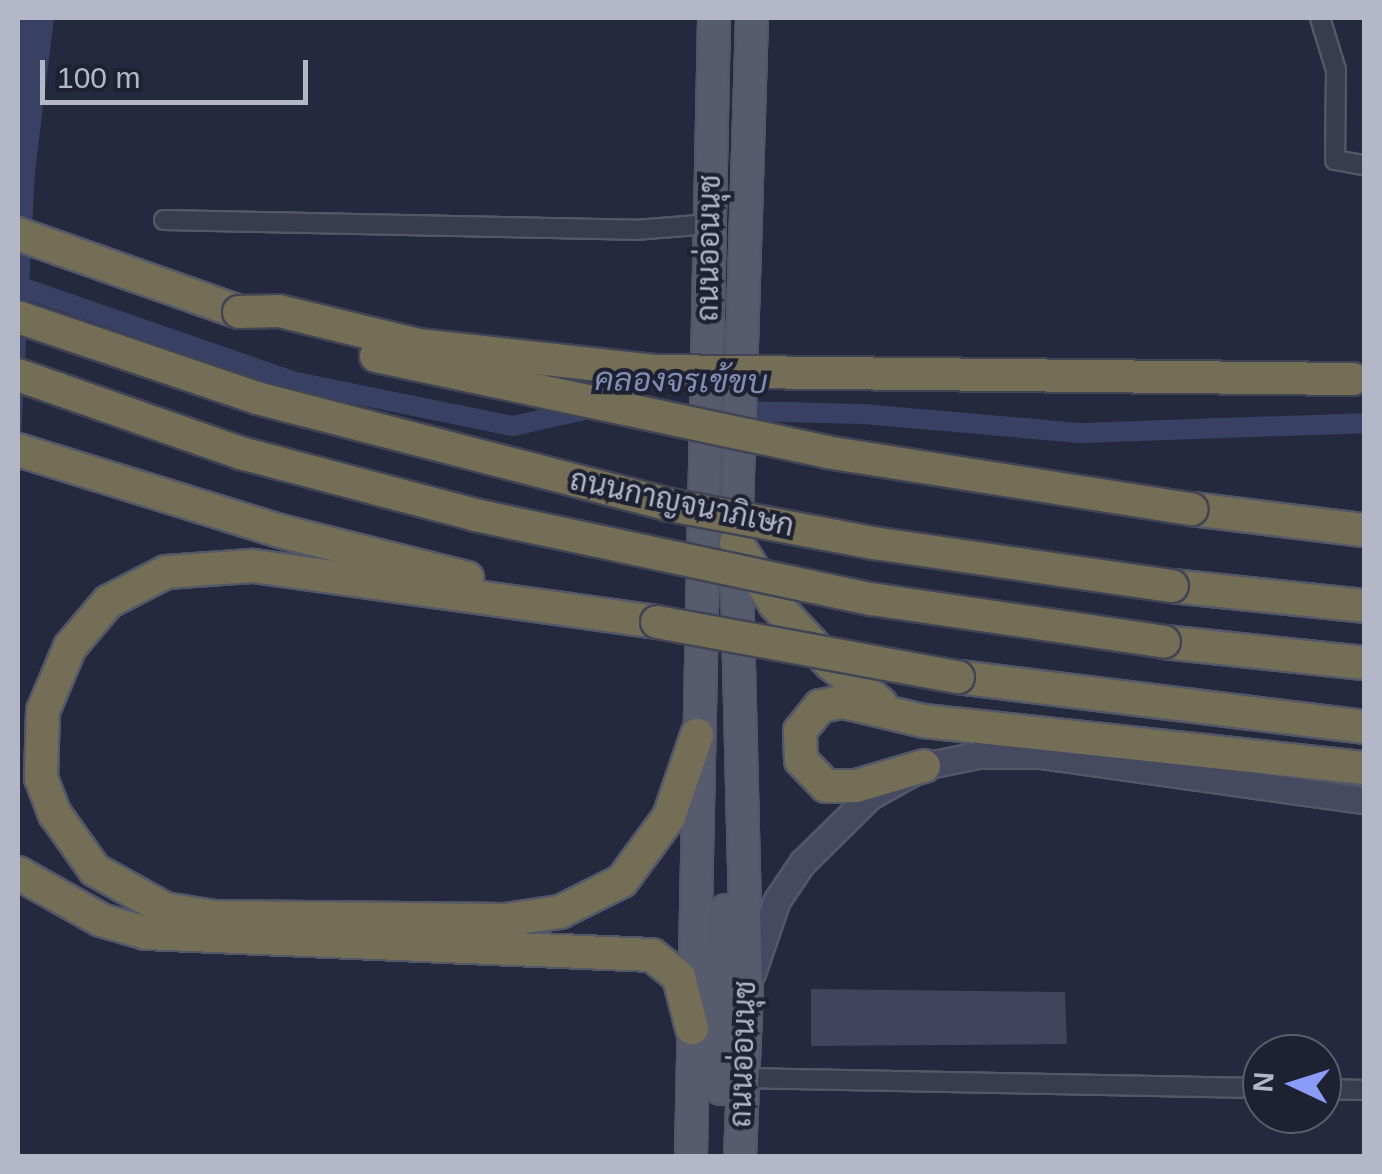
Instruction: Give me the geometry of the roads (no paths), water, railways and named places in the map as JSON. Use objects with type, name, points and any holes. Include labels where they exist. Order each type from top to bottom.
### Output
[{"type":"highway","points":[[18,234],[239,312],[433,372],[826,452],[1192,509],[1364,530]]},
{"type":"highway","points":[[239,312],[278,311],[419,345],[655,371],[1359,377]]},
{"type":"highway","name":"ถนนกาญจนาภิเษก","points":[[18,317],[257,398],[670,505],[873,543],[1172,586],[1364,606]]},
{"type":"highway","name":"ถนนกาญจนาภิเษก","points":[[18,375],[241,453],[475,515],[872,600],[1164,642],[1364,662]]},
{"type":"highway","points":[[18,450],[280,530],[657,622],[881,666],[1364,728]]},
{"type":"highway","points":[[736,542],[775,604],[818,650],[898,715]]},
{"type":"highway","points":[[657,622],[251,566],[166,572],[136,585],[98,612],[70,647],[42,711],[38,748],[42,778],[72,844],[156,921],[214,917],[505,920],[560,912],[622,881],[648,853],[669,817],[696,736]]},
{"type":"highway","points":[[924,766],[835,788],[812,776],[801,760],[803,723],[826,703],[898,715],[1364,768]]},
{"type":"highway","points":[[18,873],[101,920],[652,955],[679,977],[692,1028]]},
{"type":"main road","name":"ถนนอ่อนนุช","points":[[691,1156],[696,736],[714,18]]},
{"type":"main road","name":"ถนนอ่อนนุช","points":[[740,1156],[747,992],[736,542],[742,466],[740,311],[755,21]]},
{"type":"main road","name":"ถนนอ่อนนุช","points":[[720,1156],[729,729],[738,652]]},
{"type":"main road","name":"ถนนอ่อนนุช","points":[[700,658],[729,729]]},
{"type":"main road","points":[[747,992],[777,900],[802,862],[870,796],[924,766],[978,755],[1042,754],[1364,800]]},
{"type":"street","points":[[1320,18],[1336,70],[1335,160],[1364,165]]},
{"type":"street","points":[[164,220],[635,230],[710,224]]},
{"type":"street","points":[[742,1078],[1242,1088]]},
{"type":"water","points":[[18,18],[54,18],[35,171],[18,495]]},
{"type":"waterway","name":"คลองจรเข้ขบ","points":[[18,286],[296,382],[513,426],[593,408]]},
{"type":"waterway","name":"คลองจรเข้ขบ","points":[[697,410],[863,414],[1082,433],[1364,423]]}]
